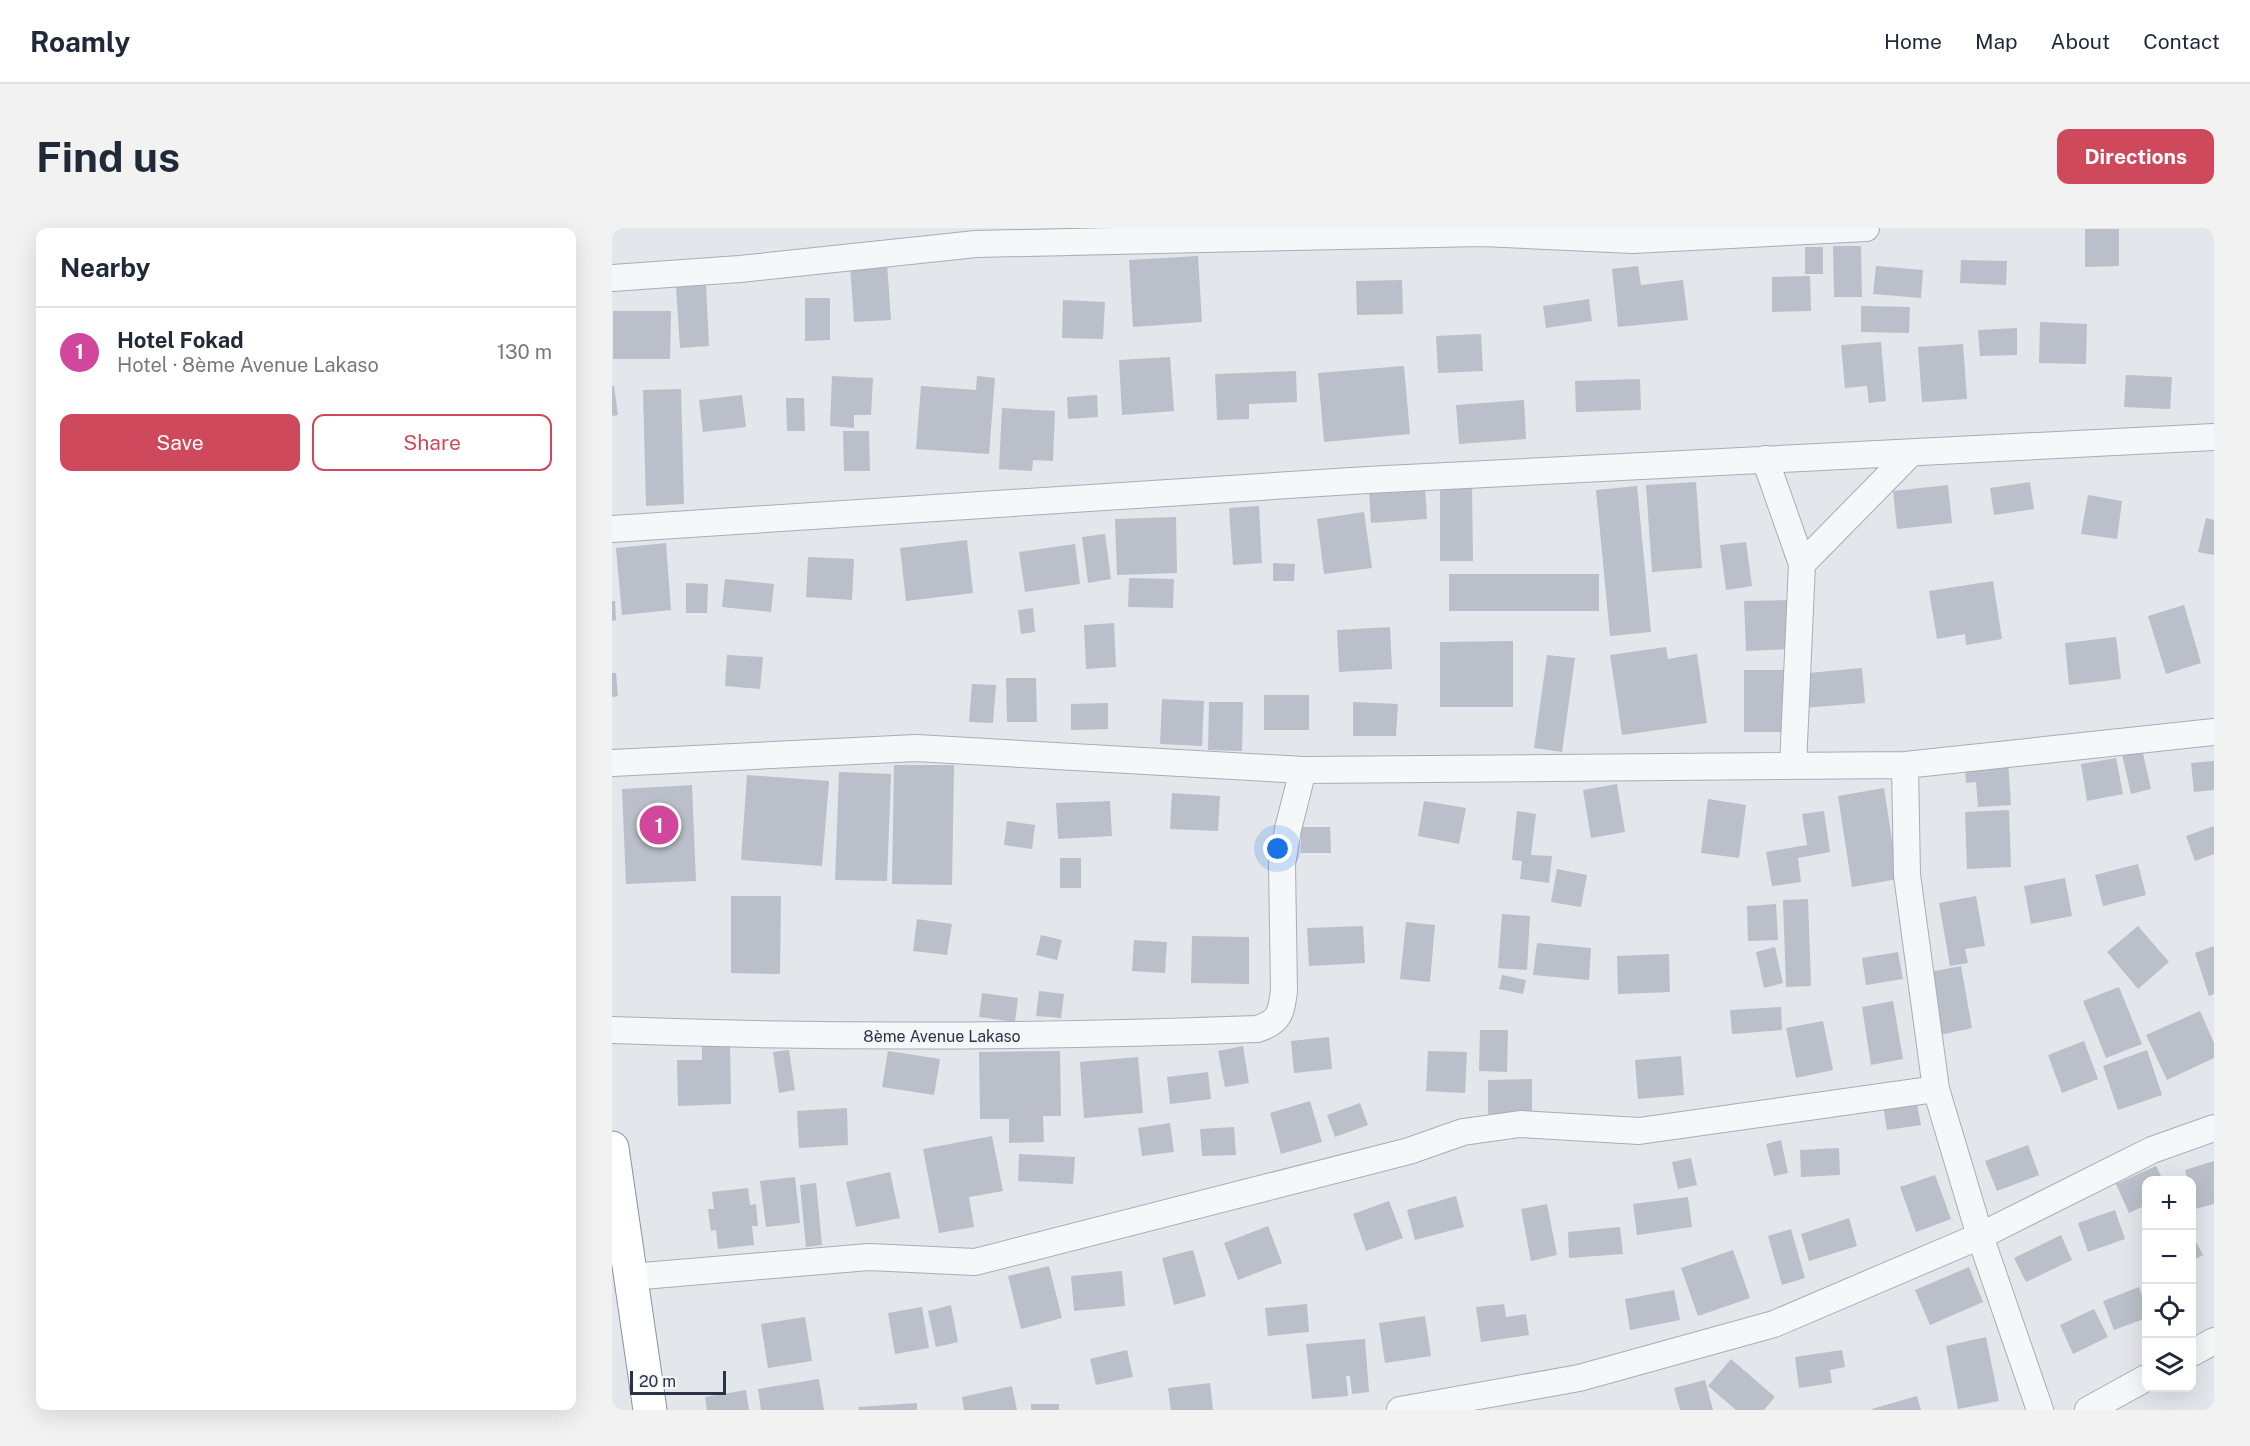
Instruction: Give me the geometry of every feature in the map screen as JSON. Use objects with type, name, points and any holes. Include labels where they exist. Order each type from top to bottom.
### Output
[{"type":"highway","points":[[612,1148],[650,1410]]},
{"type":"street","points":[[612,278],[740,269],[976,244],[1482,233],[1633,240],[1732,237],[1866,228]]},
{"type":"street","points":[[612,529],[1367,480],[2214,437]]},
{"type":"street","points":[[1802,564],[1911,453]]},
{"type":"street","points":[[1765,459],[1802,564],[1793,766]]},
{"type":"street","points":[[612,763],[916,748],[1303,770],[1905,765],[2214,732]]},
{"type":"street","points":[[1905,765],[1907,875],[1936,1089],[1980,1236],[2040,1410]]},
{"type":"street","name":"8ème Avenue Lakaso","points":[[612,1030],[829,1036],[1064,1036],[1257,1029],[1272,1025],[1281,1011],[1284,991],[1282,864],[1303,770]]},
{"type":"street","points":[[631,1277],[868,1257],[975,1262],[1409,1151],[1463,1132],[1520,1124],[1578,1130],[1639,1131],[1936,1089]]},
{"type":"street","points":[[1400,1410],[1579,1378],[1774,1324],[1980,1236],[2152,1150],[2214,1128]]},
{"type":"street","points":[[2196,1351],[2214,1341]]},
{"type":"street","points":[[2088,1410],[2142,1380]]},
{"type":"building","points":[[2085,229],[2119,229],[2119,266],[2085,267]]},
{"type":"building","points":[[1833,246],[1861,246],[1862,297],[1834,297]]},
{"type":"building","points":[[1805,247],[1823,247],[1823,274],[1805,274]]},
{"type":"building","points":[[1198,256],[1202,322],[1133,327],[1129,260]]},
{"type":"building","points":[[1961,260],[2007,261],[2006,285],[1960,283]]},
{"type":"building","points":[[887,263],[891,320],[854,322],[850,265]]},
{"type":"building","points":[[1638,266],[1641,285],[1683,280],[1688,320],[1618,327],[1612,269]]},
{"type":"building","points":[[1876,266],[1923,270],[1921,298],[1873,294]]},
{"type":"building","points":[[1810,276],[1811,311],[1772,312],[1772,277]]},
{"type":"building","points":[[1402,280],[1403,314],[1357,315],[1356,281]]},
{"type":"building","points":[[706,285],[709,346],[680,348],[676,287]]},
{"type":"building","points":[[805,298],[830,298],[830,340],[805,341]]},
{"type":"building","points":[[1589,299],[1592,321],[1546,328],[1543,306]]},
{"type":"building","points":[[1063,300],[1105,302],[1103,339],[1062,338]]},
{"type":"building","points":[[1861,306],[1910,307],[1909,333],[1861,332]]},
{"type":"building","points":[[613,311],[671,311],[670,359],[613,359]]},
{"type":"building","points":[[2040,322],[2087,324],[2086,364],[2039,363]]},
{"type":"building","points":[[2017,328],[2017,355],[1980,356],[1978,330]]},
{"type":"building","points":[[1481,334],[1483,371],[1438,373],[1436,336]]},
{"type":"building","points":[[1881,342],[1886,401],[1869,403],[1867,386],[1845,388],[1841,345]]},
{"type":"building","points":[[1963,344],[1967,399],[1922,402],[1918,347]]},
{"type":"building","points":[[1170,357],[1174,411],[1122,415],[1119,360]]},
{"type":"building","points":[[1404,366],[1410,434],[1324,442],[1318,373]]},
{"type":"building","points":[[1296,371],[1297,402],[1249,404],[1249,419],[1217,420],[1215,374]]},
{"type":"building","points":[[2126,375],[2172,377],[2170,409],[2124,407]]},
{"type":"building","points":[[832,376],[873,378],[871,415],[854,415],[854,428],[830,426]]},
{"type":"building","points":[[977,376],[995,378],[989,454],[916,449],[921,386],[976,390]]},
{"type":"building","points":[[1640,379],[1641,410],[1576,412],[1575,381]]},
{"type":"building","points":[[612,386],[614,386],[618,415],[612,416]]},
{"type":"building","points":[[681,389],[684,504],[646,506],[643,390]]},
{"type":"building","points":[[742,395],[746,427],[703,432],[699,400]]},
{"type":"building","points":[[1097,395],[1098,417],[1068,419],[1067,397]]},
{"type":"building","points":[[786,398],[804,398],[805,431],[787,431]]},
{"type":"building","points":[[1524,400],[1526,439],[1459,444],[1456,405]]},
{"type":"building","points":[[1002,408],[1055,411],[1053,461],[1033,460],[1032,471],[999,469]]},
{"type":"building","points":[[843,431],[869,431],[870,471],[844,471]]},
{"type":"building","points":[[1696,482],[1702,568],[1652,572],[1646,485]]},
{"type":"building","points":[[2030,482],[2034,509],[1994,515],[1990,488]]},
{"type":"building","points":[[1948,485],[1952,523],[1897,529],[1893,491]]},
{"type":"building","points":[[1472,486],[1473,561],[1440,561],[1440,487]]},
{"type":"building","points":[[1637,486],[1651,632],[1610,636],[1596,490]]},
{"type":"building","points":[[1425,487],[1427,519],[1371,523],[1369,491]]},
{"type":"building","points":[[2088,495],[2122,501],[2117,539],[2081,534]]},
{"type":"building","points":[[1259,506],[1262,563],[1233,565],[1229,508]]},
{"type":"building","points":[[1364,512],[1372,568],[1324,574],[1317,519]]},
{"type":"building","points":[[1176,517],[1177,573],[1117,575],[1115,519]]},
{"type":"building","points":[[2206,518],[2214,520],[2214,555],[2198,552]]},
{"type":"building","points":[[1105,534],[1111,579],[1088,583],[1082,537]]},
{"type":"building","points":[[967,540],[973,593],[906,601],[900,548]]},
{"type":"building","points":[[1746,542],[1752,586],[1726,590],[1720,545]]},
{"type":"building","points":[[666,543],[671,610],[622,615],[616,548]]},
{"type":"building","points":[[1075,544],[1080,584],[1025,592],[1019,552]]},
{"type":"building","points":[[808,557],[854,559],[852,600],[806,597]]},
{"type":"building","points":[[1273,563],[1295,564],[1294,581],[1273,581]]},
{"type":"building","points":[[1449,574],[1599,574],[1599,611],[1449,611]]},
{"type":"building","points":[[1129,578],[1174,579],[1173,608],[1128,607]]},
{"type":"building","points":[[725,579],[774,584],[771,612],[722,607]]},
{"type":"building","points":[[1993,581],[2002,639],[1966,645],[1965,634],[1937,639],[1929,591]]},
{"type":"building","points":[[686,583],[708,584],[707,613],[686,613]]},
{"type":"building","points":[[1789,600],[1790,649],[1746,651],[1744,601]]},
{"type":"building","points":[[612,601],[615,601],[616,620],[612,621]]},
{"type":"building","points":[[2184,605],[2201,663],[2166,674],[2148,616]]},
{"type":"building","points":[[1033,608],[1035,632],[1021,634],[1018,610]]},
{"type":"building","points":[[1114,623],[1116,667],[1086,669],[1084,625]]},
{"type":"building","points":[[1390,627],[1392,669],[1339,672],[1337,630]]},
{"type":"building","points":[[2116,637],[2121,679],[2069,685],[2065,643]]},
{"type":"building","points":[[1513,641],[1513,707],[1440,707],[1440,642]]},
{"type":"building","points":[[1666,647],[1668,659],[1697,654],[1707,723],[1622,735],[1610,655]]},
{"type":"building","points":[[727,655],[763,657],[760,689],[725,686]]},
{"type":"building","points":[[1547,655],[1575,658],[1562,752],[1534,748]]},
{"type":"building","points":[[1862,668],[1865,703],[1802,708],[1799,674]]},
{"type":"building","points":[[1744,670],[1789,670],[1788,732],[1744,732]]},
{"type":"building","points":[[612,673],[616,673],[618,696],[612,697]]},
{"type":"building","points":[[1006,678],[1036,678],[1037,722],[1007,722]]},
{"type":"building","points":[[972,684],[996,685],[993,723],[969,722]]},
{"type":"building","points":[[1264,695],[1309,695],[1309,730],[1264,730]]},
{"type":"building","points":[[1162,699],[1204,701],[1202,746],[1160,744]]},
{"type":"building","points":[[1209,702],[1243,702],[1242,751],[1208,750]]},
{"type":"building","points":[[1353,702],[1398,704],[1396,736],[1353,736]]},
{"type":"building","points":[[1108,703],[1108,729],[1071,730],[1071,704]]},
{"type":"building","points":[[2142,749],[2151,789],[2131,794],[2122,754]]},
{"type":"building","points":[[2116,758],[2123,794],[2087,801],[2081,764]]},
{"type":"building","points":[[2008,760],[2011,805],[1978,807],[1976,782],[1966,783],[1965,764]]},
{"type":"building","points":[[2214,761],[2214,790],[2194,792],[2191,763]]},
{"type":"building","points":[[894,765],[954,765],[952,885],[892,884]]},
{"type":"building","points":[[839,772],[891,774],[887,881],[835,880]]},
{"type":"building","points":[[747,775],[829,781],[822,866],[741,860]]},
{"type":"building","points":[[1617,784],[1625,832],[1591,838],[1583,790]]},
{"type":"building","points":[[692,785],[696,881],[626,884],[622,789]]},
{"type":"building","points":[[1884,788],[1898,879],[1852,887],[1838,796]]},
{"type":"building","points":[[1172,793],[1220,796],[1218,831],[1170,829]]},
{"type":"building","points":[[1708,799],[1746,805],[1739,858],[1701,853]]},
{"type":"building","points":[[1110,801],[1112,836],[1058,839],[1056,803]]},
{"type":"building","points":[[1424,801],[1466,808],[1459,844],[1418,836]]},
{"type":"building","points":[[2009,810],[2011,867],[1967,869],[1965,812]]},
{"type":"building","points":[[1517,811],[1536,814],[1531,855],[1552,856],[1549,883],[1520,879],[1522,861],[1512,860]]},
{"type":"building","points":[[1824,811],[1830,852],[1798,858],[1801,882],[1772,886],[1766,852],[1807,845],[1802,814]]},
{"type":"building","points":[[1007,821],[1035,825],[1032,849],[1004,845]]},
{"type":"building","points":[[2214,826],[2214,854],[2195,861],[2186,836]]},
{"type":"building","points":[[1301,827],[1330,827],[1331,853],[1301,853]]},
{"type":"building","points":[[1060,858],[1081,858],[1081,888],[1060,888]]},
{"type":"building","points":[[2138,864],[2146,895],[2103,906],[2095,875]]},
{"type":"building","points":[[1557,869],[1587,875],[1581,907],[1551,902]]},
{"type":"building","points":[[2065,878],[2072,916],[2031,924],[2024,886]]},
{"type":"building","points":[[731,896],[781,896],[780,974],[731,973]]},
{"type":"building","points":[[1976,896],[1985,946],[1965,949],[1968,963],[1950,966],[1939,903]]},
{"type":"building","points":[[1808,899],[1811,986],[1786,987],[1783,900]]},
{"type":"building","points":[[1776,904],[1778,940],[1748,941],[1747,906]]},
{"type":"building","points":[[1502,914],[1530,916],[1527,970],[1498,968]]},
{"type":"building","points":[[917,919],[952,924],[947,955],[913,951]]},
{"type":"building","points":[[1406,922],[1435,925],[1430,982],[1400,979]]},
{"type":"building","points":[[1363,926],[1365,963],[1309,966],[1307,928]]},
{"type":"building","points":[[2138,926],[2169,962],[2138,989],[2107,952]]},
{"type":"building","points":[[1041,935],[1062,940],[1057,960],[1036,955]]},
{"type":"building","points":[[1192,936],[1249,937],[1249,984],[1191,983]]},
{"type":"building","points":[[1134,940],[1167,942],[1165,973],[1132,971]]},
{"type":"building","points":[[1537,943],[1591,948],[1589,980],[1533,975]]},
{"type":"building","points":[[2214,946],[2214,994],[2209,996],[2195,953]]},
{"type":"building","points":[[1775,947],[1783,983],[1764,988],[1756,952]]},
{"type":"building","points":[[1898,952],[1903,979],[1866,985],[1862,958]]},
{"type":"building","points":[[1669,954],[1670,992],[1618,994],[1617,956]]},
{"type":"building","points":[[1961,966],[1972,1028],[1940,1035],[1929,972]]},
{"type":"building","points":[[1502,975],[1526,980],[1523,994],[1499,989]]},
{"type":"building","points":[[2119,987],[2142,1044],[2106,1058],[2083,1001]]},
{"type":"building","points":[[1039,991],[1064,994],[1061,1018],[1036,1016]]},
{"type":"building","points":[[982,993],[1018,998],[1015,1022],[979,1017]]},
{"type":"building","points":[[1893,1001],[1903,1059],[1871,1065],[1862,1007]]},
{"type":"building","points":[[1781,1007],[1782,1030],[1732,1034],[1730,1010]]},
{"type":"building","points":[[2200,1011],[2214,1043],[2214,1058],[2167,1080],[2146,1035]]},
{"type":"building","points":[[1823,1021],[1833,1070],[1796,1078],[1786,1028]]},
{"type":"building","points":[[1480,1030],[1508,1030],[1507,1072],[1479,1071]]},
{"type":"building","points":[[1329,1037],[1332,1069],[1294,1073],[1291,1041]]},
{"type":"building","points":[[2084,1041],[2098,1079],[2062,1093],[2048,1055]]},
{"type":"building","points":[[730,1042],[731,1104],[678,1106],[677,1060],[702,1060],[702,1043]]},
{"type":"building","points":[[1243,1046],[1249,1083],[1225,1087],[1218,1051]]},
{"type":"building","points":[[789,1050],[795,1090],[779,1093],[773,1052]]},
{"type":"building","points":[[2147,1050],[2162,1095],[2118,1110],[2103,1066]]},
{"type":"building","points":[[888,1051],[940,1059],[934,1095],[882,1087]]},
{"type":"building","points":[[1060,1051],[1061,1116],[1043,1116],[1044,1142],[1009,1143],[1009,1119],[980,1119],[979,1052]]},
{"type":"building","points":[[1428,1051],[1467,1052],[1465,1093],[1426,1091]]},
{"type":"building","points":[[1681,1056],[1684,1095],[1638,1099],[1635,1060]]},
{"type":"building","points":[[1138,1057],[1143,1113],[1084,1118],[1080,1062]]},
{"type":"building","points":[[1208,1072],[1211,1099],[1170,1104],[1167,1077]]},
{"type":"building","points":[[1532,1079],[1532,1114],[1488,1114],[1488,1080]]},
{"type":"building","points":[[1916,1099],[1921,1125],[1887,1130],[1883,1104]]},
{"type":"building","points":[[1310,1101],[1322,1142],[1281,1154],[1270,1113]]},
{"type":"building","points":[[1360,1103],[1368,1125],[1335,1137],[1327,1115]]},
{"type":"building","points":[[847,1108],[848,1145],[799,1148],[797,1111]]},
{"type":"building","points":[[1170,1123],[1174,1152],[1142,1156],[1138,1128]]},
{"type":"building","points":[[1234,1127],[1236,1155],[1202,1156],[1200,1129]]},
{"type":"building","points":[[992,1136],[1003,1191],[969,1197],[974,1227],[939,1233],[923,1149]]},
{"type":"building","points":[[1781,1140],[1788,1173],[1774,1176],[1766,1144]]},
{"type":"building","points":[[2028,1145],[2039,1175],[1997,1191],[1985,1161]]},
{"type":"building","points":[[1839,1148],[1840,1175],[1801,1177],[1800,1150]]},
{"type":"building","points":[[1019,1154],[1075,1157],[1073,1184],[1018,1181]]},
{"type":"building","points":[[1691,1158],[1697,1185],[1678,1189],[1672,1162]]},
{"type":"building","points":[[2214,1161],[2214,1204],[2196,1209],[2196,1176],[2187,1176],[2185,1170]]},
{"type":"building","points":[[2156,1166],[2161,1176],[2142,1176],[2142,1207],[2129,1213],[2116,1184]]},
{"type":"building","points":[[890,1172],[900,1218],[856,1227],[846,1182]]},
{"type":"building","points":[[1935,1175],[1951,1219],[1916,1232],[1900,1187]]},
{"type":"building","points":[[795,1177],[800,1223],[766,1227],[760,1181]]},
{"type":"building","points":[[816,1183],[822,1245],[806,1247],[800,1185]]},
{"type":"building","points":[[748,1188],[750,1205],[756,1204],[758,1226],[752,1226],[754,1245],[718,1249],[716,1230],[711,1231],[708,1209],[714,1209],[712,1192]]},
{"type":"building","points":[[1456,1196],[1464,1227],[1415,1240],[1407,1210]]},
{"type":"building","points":[[1688,1197],[1692,1227],[1637,1235],[1633,1204]]},
{"type":"building","points":[[1389,1201],[1403,1238],[1366,1251],[1353,1214]]},
{"type":"building","points":[[1547,1204],[1557,1255],[1531,1261],[1521,1209]]},
{"type":"building","points":[[2115,1210],[2125,1239],[2088,1252],[2078,1223]]},
{"type":"building","points":[[1849,1218],[1857,1246],[1809,1261],[1801,1234]]},
{"type":"building","points":[[1268,1226],[1282,1263],[1238,1280],[1224,1243]]},
{"type":"building","points":[[1620,1227],[1623,1254],[1569,1258],[1568,1232]]},
{"type":"building","points":[[1791,1229],[1805,1278],[1782,1285],[1768,1236]]},
{"type":"building","points":[[2061,1235],[2072,1260],[2026,1282],[2014,1258]]},
{"type":"building","points":[[2196,1242],[2203,1255],[2196,1259]]},
{"type":"building","points":[[1193,1250],[1206,1296],[1174,1305],[1162,1258]]},
{"type":"building","points":[[1733,1250],[1750,1298],[1698,1316],[1681,1268]]},
{"type":"building","points":[[1049,1266],[1062,1318],[1021,1329],[1008,1276]]},
{"type":"building","points":[[1969,1267],[1983,1302],[1930,1325],[1915,1290]]},
{"type":"building","points":[[1122,1271],[1125,1306],[1074,1311],[1071,1276]]},
{"type":"building","points":[[2139,1287],[2142,1296],[2142,1320],[2114,1330],[2103,1301]]},
{"type":"building","points":[[1674,1290],[1680,1320],[1630,1330],[1625,1299]]},
{"type":"building","points":[[1307,1304],[1309,1332],[1268,1336],[1265,1308]]},
{"type":"building","points":[[1504,1304],[1506,1317],[1526,1314],[1529,1335],[1481,1342],[1476,1307]]},
{"type":"building","points":[[951,1305],[958,1342],[936,1347],[928,1311]]},
{"type":"building","points":[[922,1307],[929,1348],[895,1354],[888,1313]]},
{"type":"building","points":[[2094,1309],[2108,1337],[2073,1354],[2060,1325]]},
{"type":"building","points":[[1425,1316],[1431,1356],[1385,1363],[1379,1323]]},
{"type":"building","points":[[805,1317],[812,1361],[768,1368],[761,1324]]},
{"type":"building","points":[[1986,1337],[1999,1401],[1958,1409],[1946,1346]]},
{"type":"building","points":[[1365,1339],[1369,1392],[1352,1394],[1350,1376],[1346,1376],[1348,1396],[1312,1399],[1306,1344]]},
{"type":"building","points":[[1127,1350],[1133,1377],[1096,1385],[1090,1359]]},
{"type":"building","points":[[1842,1350],[1845,1367],[1830,1370],[1832,1383],[1799,1388],[1795,1357]]},
{"type":"building","points":[[1731,1359],[1775,1397],[1764,1410],[1736,1410],[1708,1386]]},
{"type":"building","points":[[819,1379],[824,1410],[761,1410],[758,1389]]},
{"type":"building","points":[[1705,1380],[1713,1410],[1680,1410],[1674,1388]]},
{"type":"building","points":[[1210,1383],[1213,1410],[1171,1410],[1168,1388]]},
{"type":"building","points":[[1012,1386],[1017,1410],[964,1410],[962,1397]]},
{"type":"building","points":[[746,1390],[749,1410],[707,1410],[705,1397]]},
{"type":"building","points":[[1917,1396],[1921,1410],[1872,1409]]},
{"type":"building","points":[[917,1403],[917,1410],[859,1410],[858,1407]]},
{"type":"building","points":[[1031,1404],[1059,1404],[1059,1410],[1031,1410]]},
{"type":"place","name":"Hotel Fokad","points":[[659,825]]}]
